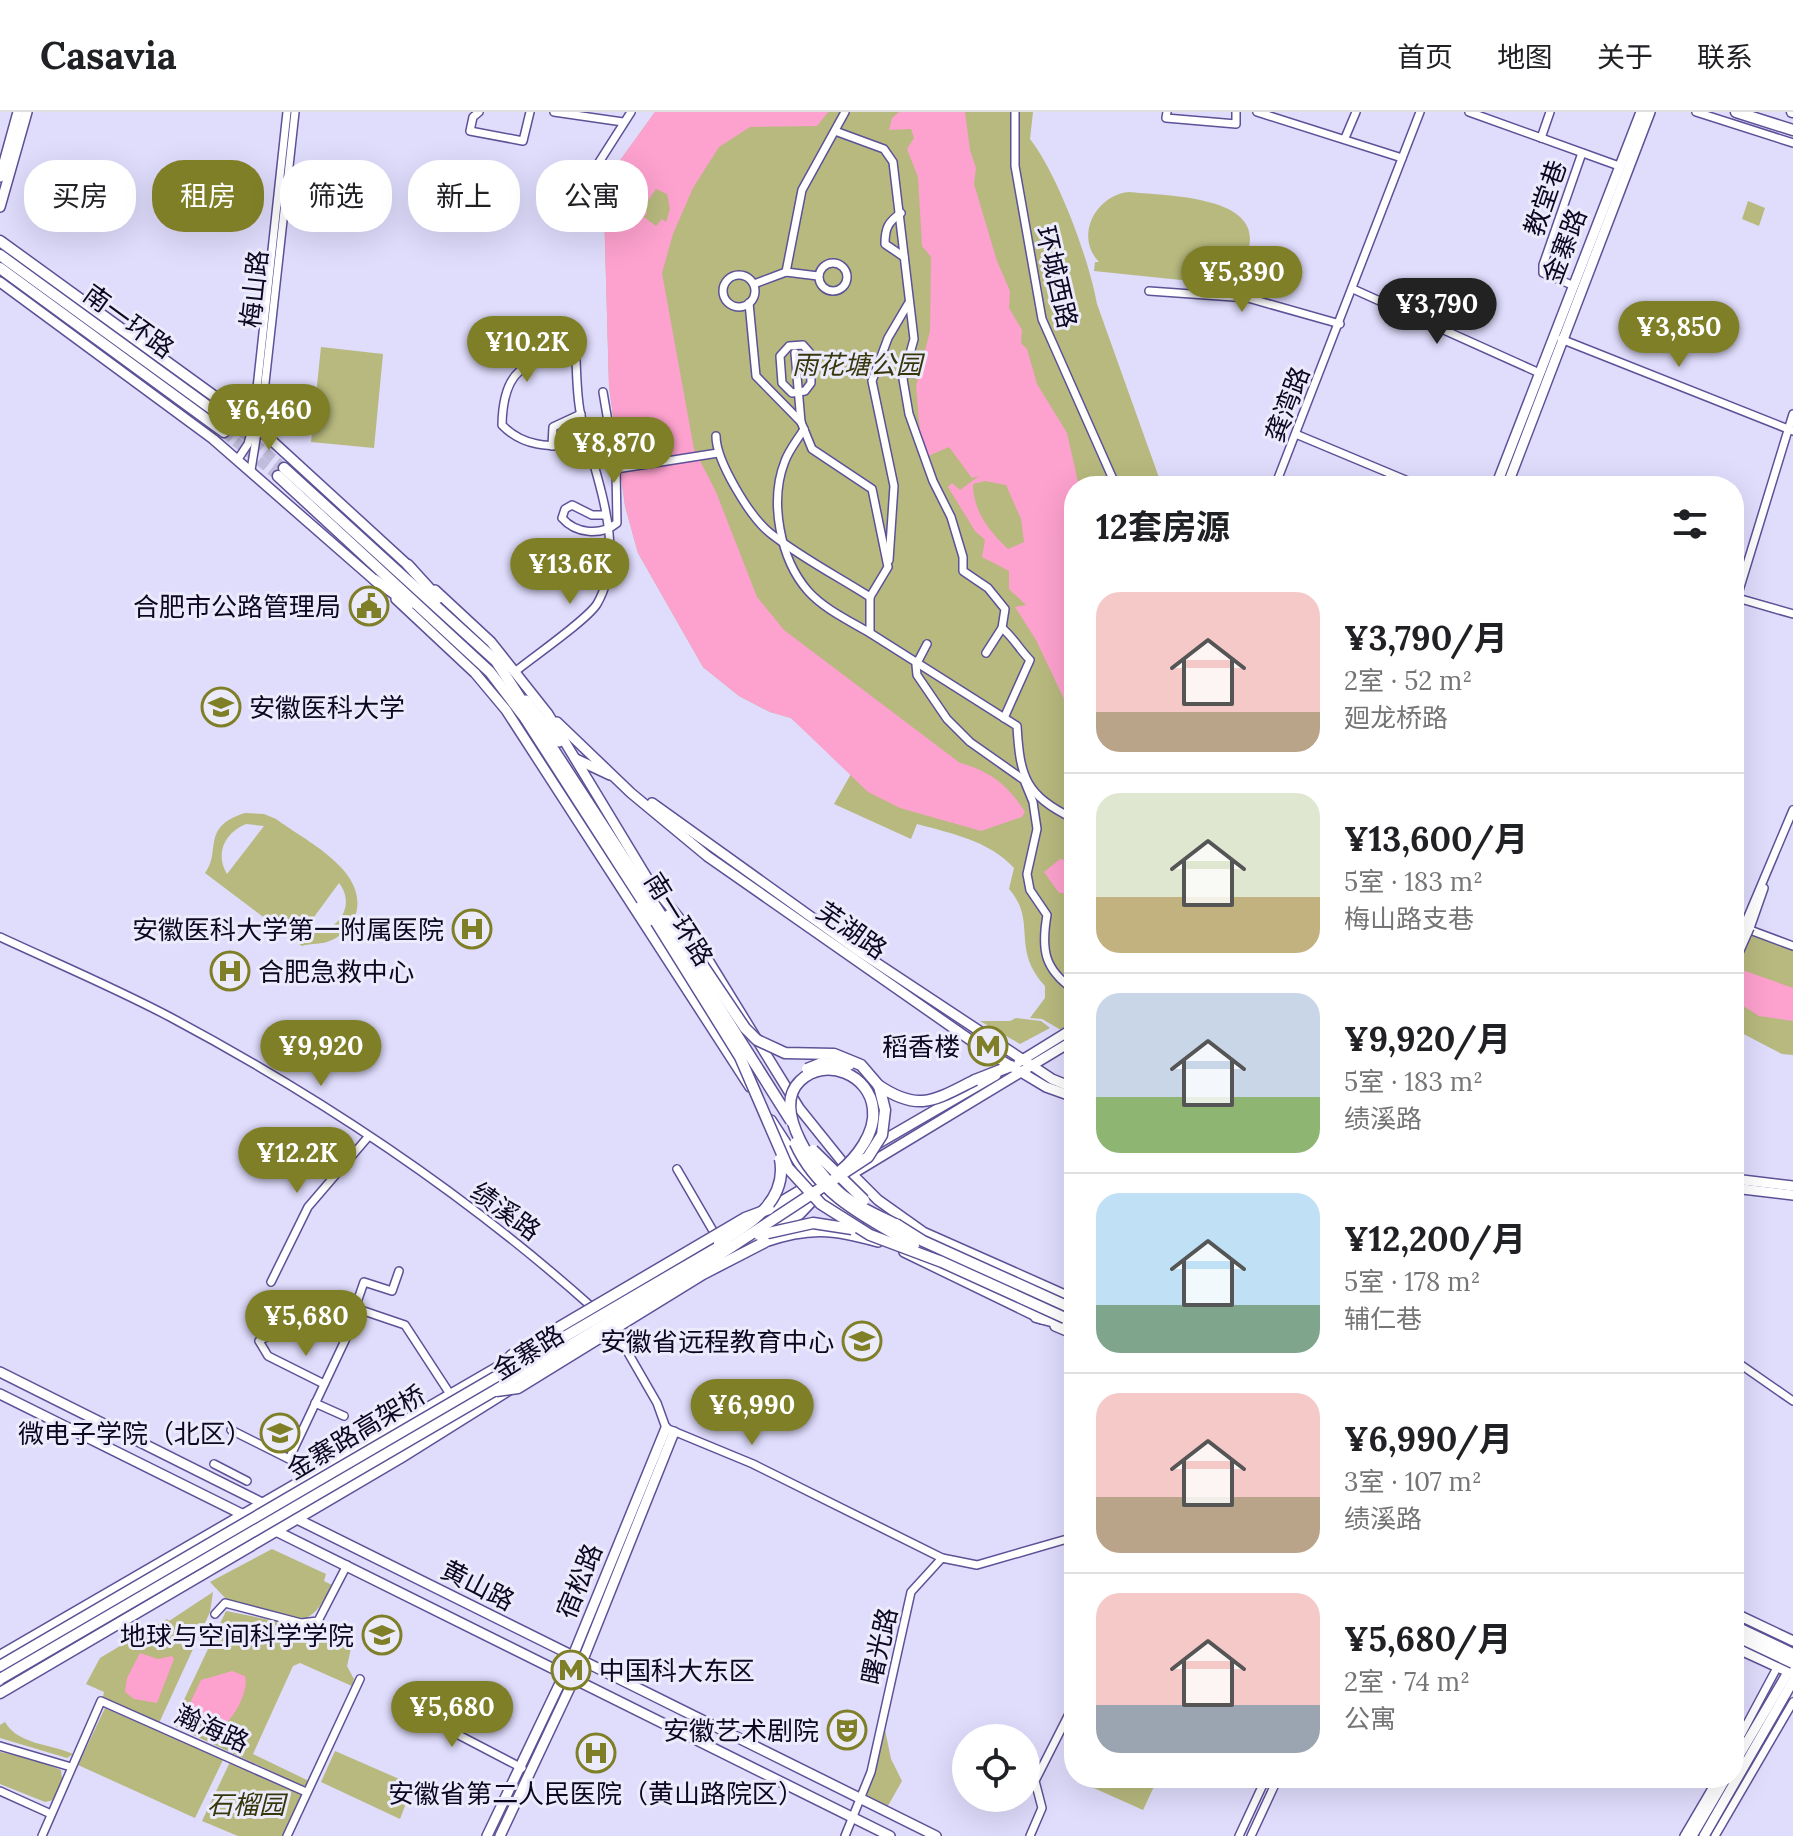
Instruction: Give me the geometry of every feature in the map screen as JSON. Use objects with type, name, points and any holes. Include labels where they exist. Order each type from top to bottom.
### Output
[{"type":"highway","points":[[1736,112],[1793,130]]},
{"type":"highway","points":[[0,241],[256,427]]},
{"type":"highway","name":"南一环路","points":[[0,254],[228,428],[0,268]]},
{"type":"highway","name":"南一环路","points":[[632,876],[525,718],[490,672],[281,472],[468,633],[496,661],[632,876],[740,1057],[779,1153],[795,1178],[821,1204],[870,1235],[1064,1307]]},
{"type":"highway","points":[[408,565],[468,633]]},
{"type":"highway","points":[[375,580],[445,629]]},
{"type":"highway","points":[[632,876],[659,921],[757,1040],[785,1053],[834,1054],[861,1065],[879,1086],[885,1110],[885,1124],[877,1145],[857,1167],[707,1263]]},
{"type":"highway","name":"南一环路","points":[[659,921],[798,1132],[853,1192],[923,1241],[1064,1306]]},
{"type":"highway","points":[[942,1262],[838,1200],[801,1157],[787,1126],[786,1098],[793,1080],[822,1063],[841,1062],[856,1068],[898,1098],[915,1103],[933,1101],[1016,1063]]},
{"type":"highway","name":"金寨路高架桥","points":[[0,1666],[690,1263],[756,1224],[804,1194],[817,1186],[829,1179],[842,1171],[868,1136],[874,1117],[872,1096],[861,1081],[844,1071],[813,1073],[797,1083],[790,1105],[795,1135],[826,1178],[833,1186],[841,1194],[899,1226]]},
{"type":"highway","points":[[690,1263],[754,1221],[768,1206],[781,1178],[779,1153]]},
{"type":"highway","points":[[0,1656],[811,1184],[848,1170]]},
{"type":"highway","points":[[489,1379],[512,1355],[745,1218],[769,1209]]},
{"type":"highway","points":[[707,1263],[761,1234],[799,1224],[832,1224],[870,1235]]},
{"type":"highway","points":[[494,1391],[518,1388],[703,1274],[765,1242]]},
{"type":"highway","name":"金寨路高架桥","points":[[0,1679],[707,1263]]},
{"type":"highway","points":[[1036,1317],[1064,1312]]},
{"type":"highway","name":"金寨路","points":[[0,1693],[277,1531],[515,1386]]},
{"type":"highway","points":[[1744,1631],[1793,1654]]},
{"type":"highway","points":[[1744,1641],[1792,1671]]},
{"type":"main road","points":[[0,177],[18,112]]},
{"type":"main road","points":[[0,207],[27,112]]},
{"type":"main road","name":"金寨路","points":[[1510,476],[1558,338],[1572,285],[1641,112]]},
{"type":"main road","name":"金寨路","points":[[1500,476],[1650,112]]},
{"type":"main road","points":[[0,254],[27,266],[76,297]]},
{"type":"main road","points":[[0,282],[238,459],[475,673],[506,710],[659,921],[770,1119],[819,1194],[896,1248],[1064,1330]]},
{"type":"main road","points":[[256,427],[491,642],[548,714],[572,757],[619,779]]},
{"type":"main road","points":[[496,661],[572,757],[623,834],[649,881],[692,934],[799,1108],[848,1170],[878,1200],[923,1232],[1064,1306]]},
{"type":"main road","name":"芜湖路","points":[[548,714],[707,856],[1016,1063],[1064,1091]]},
{"type":"main road","points":[[623,834],[632,876]]},
{"type":"main road","name":"金寨路","points":[[515,1386],[800,1214],[848,1170],[1064,1034]]},
{"type":"main road","name":"金寨路","points":[[848,1170],[1064,1046]]},
{"type":"main road","name":"芜湖路","points":[[1027,1070],[1064,1084]]},
{"type":"main road","points":[[769,1209],[781,1193],[785,1177],[782,1151],[770,1119]]},
{"type":"main road","points":[[1744,1180],[1793,1186]]},
{"type":"main road","points":[[1744,1189],[1793,1195]]},
{"type":"main road","points":[[765,1242],[816,1230],[840,1231],[896,1248]]},
{"type":"main road","name":"黄山路","points":[[0,1372],[936,1836]]},
{"type":"main road","name":"黄山路","points":[[0,1394],[890,1836]]},
{"type":"main road","name":"宿松路","points":[[500,1836],[577,1660],[670,1430]]},
{"type":"main road","points":[[1744,1618],[1792,1640]]},
{"type":"main road","points":[[1744,1652],[1792,1671]]},
{"type":"main road","points":[[1744,1748],[1792,1671]]},
{"type":"main road","points":[[1744,1761],[1792,1671]]},
{"type":"main road","name":"宿松路","points":[[487,1836],[520,1767],[569,1678]]},
{"type":"main road","points":[[1692,1836],[1720,1788]]},
{"type":"main road","points":[[1704,1836],[1730,1788]]},
{"type":"street","name":"梅山路","points":[[238,459],[256,427],[287,112]]},
{"type":"street","name":"梅山路","points":[[251,470],[295,112]]},
{"type":"street","points":[[479,112],[473,117],[470,131],[523,141],[530,112]]},
{"type":"street","points":[[554,112],[623,122]]},
{"type":"street","points":[[600,160],[631,112]]},
{"type":"street","points":[[786,272],[802,190],[845,112]]},
{"type":"street","name":"环城西路","points":[[1015,112],[1015,166],[1042,319],[1112,476]]},
{"type":"street","points":[[1167,112],[1166,118],[1236,124],[1236,112]]},
{"type":"street","points":[[1257,112],[1402,158]]},
{"type":"street","points":[[1345,138],[1356,112]]},
{"type":"street","name":"龚湾路","points":[[1280,476],[1298,435],[1420,112]]},
{"type":"street","points":[[1469,112],[1619,166]]},
{"type":"street","points":[[1497,122],[1500,112]]},
{"type":"street","points":[[1541,138],[1550,112]]},
{"type":"street","points":[[1696,112],[1793,143]]},
{"type":"street","points":[[835,131],[884,149],[893,162],[914,339],[903,379],[909,414],[933,481],[951,517],[963,557],[963,571],[988,588],[1005,609],[1002,628],[986,653]]},
{"type":"street","name":"教堂巷","points":[[1572,285],[1543,273],[1543,265],[1582,153]]},
{"type":"street","points":[[901,213],[889,221],[885,244],[904,257]]},
{"type":"street","points":[[830,263],[840,265],[847,276],[845,285],[833,292],[824,289],[818,276],[822,268],[830,263]]},
{"type":"street","points":[[754,284],[786,272],[818,276]]},
{"type":"street","points":[[736,275],[746,276],[754,284],[755,294],[749,303],[740,307],[730,304],[723,290],[727,280],[736,275]]},
{"type":"street","points":[[1353,289],[1535,371]]},
{"type":"street","points":[[1149,291],[1248,298],[1340,324]]},
{"type":"street","points":[[870,633],[870,597],[888,567],[894,486],[872,381],[888,338],[909,302]]},
{"type":"street","points":[[749,303],[756,376],[802,426]]},
{"type":"street","points":[[1558,338],[1790,430]]},
{"type":"street","points":[[803,345],[810,353],[811,383],[798,393],[792,393],[782,383],[780,356],[789,346],[803,345]]},
{"type":"street","points":[[795,353],[802,426],[812,449],[872,489],[888,567]]},
{"type":"street","points":[[516,671],[596,605],[609,561],[608,530],[589,446],[581,414],[576,361],[536,361],[516,372],[503,394],[502,425],[514,437],[538,446],[589,446]]},
{"type":"street","points":[[603,392],[616,469],[617,523],[608,530],[585,531],[569,526],[562,518],[565,509],[572,505],[592,515],[605,515]]},
{"type":"street","points":[[552,446],[553,427],[581,414]]},
{"type":"street","points":[[1744,570],[1793,414]]},
{"type":"street","points":[[802,426],[785,461],[779,482],[786,555],[808,591],[916,665],[1017,726],[1024,780],[1033,802],[1037,829],[1029,855],[1030,890],[1047,915],[1043,941],[1045,960],[1064,983]]},
{"type":"street","points":[[1298,435],[1396,476]]},
{"type":"street","points":[[716,436],[718,453],[769,532],[870,597]]},
{"type":"street","points":[[616,469],[718,453]]},
{"type":"street","points":[[1744,600],[1793,614]]},
{"type":"street","points":[[1002,628],[1015,639],[1018,649],[1030,660],[1004,718]]},
{"type":"street","points":[[927,644],[916,665],[917,675],[947,719],[970,742],[1064,812]]},
{"type":"street","points":[[1744,936],[1793,810]]},
{"type":"street","points":[[1744,932],[1793,822]]},
{"type":"street","points":[[1744,928],[1793,946]]},
{"type":"street","name":"绩溪路","points":[[0,937],[168,1016],[283,1081],[368,1137],[539,1260],[612,1325],[670,1430]]},
{"type":"street","points":[[271,1282],[308,1207],[368,1137]]},
{"type":"street","points":[[677,1169],[717,1239]]},
{"type":"street","points":[[231,1430],[289,1459],[357,1315],[355,1308],[364,1282],[392,1291],[399,1271]]},
{"type":"street","points":[[355,1308],[405,1325],[450,1394]]},
{"type":"street","points":[[278,1331],[259,1341],[268,1356],[324,1384]]},
{"type":"street","points":[[1744,1367],[1793,1401]]},
{"type":"street","points":[[315,1403],[344,1416]]},
{"type":"street","points":[[670,1430],[753,1464],[942,1558],[977,1565],[1064,1540]]},
{"type":"street","points":[[214,1464],[247,1481]]},
{"type":"street","name":"曙光路","points":[[845,1836],[871,1772],[911,1592],[942,1558]]},
{"type":"street","points":[[214,1616],[225,1603],[301,1623],[318,1621],[347,1565]]},
{"type":"street","points":[[1744,1729],[1792,1640]]},
{"type":"street","points":[[287,1836],[360,1679]]},
{"type":"street","points":[[468,1690],[450,1724],[451,1731],[530,1772]]},
{"type":"street","name":"瀚海路","points":[[71,1767],[101,1701],[306,1792]]},
{"type":"street","points":[[1744,1786],[1793,1702]]},
{"type":"street","points":[[1030,1836],[1042,1808],[1035,1781],[1064,1724]]},
{"type":"street","points":[[0,1746],[71,1767],[42,1836]]},
{"type":"street","points":[[1239,1836],[1261,1788]]},
{"type":"street","points":[[1251,1836],[1273,1788]]},
{"type":"street","points":[[1684,1836],[1712,1788]]},
{"type":"street","points":[[1715,1836],[1743,1788]]},
{"type":"street","points":[[0,1791],[51,1814]]},
{"type":"green space","name":"雨花塘公园","points":[[655,112],[1033,112],[1030,139],[1051,174],[1071,218],[1097,304],[1158,476],[1064,476],[1064,1028],[1061,1030],[1042,1019],[1030,1018],[1045,998],[1045,986],[1029,959],[1022,913],[1009,889],[1014,868],[993,851],[969,839],[917,824],[911,839],[834,804],[851,774],[791,718],[770,712],[739,696],[703,667],[638,553],[625,506],[609,386],[605,232],[648,232],[648,160],[620,160]]},
{"type":"green space","points":[[1129,192],[1211,202],[1230,210],[1244,221],[1250,237],[1245,258],[1230,275],[1210,283],[1094,271],[1095,262],[1099,262],[1088,241],[1092,218],[1107,201]]},
{"type":"green space","points":[[1748,201],[1765,208],[1759,226],[1742,219]]},
{"type":"green space","points":[[321,347],[383,354],[374,448],[311,442]]},
{"type":"green space","points":[[245,813],[264,814],[276,819],[331,858],[352,883],[357,897],[356,913],[347,929],[328,942],[302,946],[205,873],[210,865],[217,832],[231,819]],"holes":[[[246,824],[264,826],[227,874],[222,859],[224,845],[232,833]],[[339,883],[346,902],[339,920],[324,931],[303,932]]]},
{"type":"green space","points":[[1744,929],[1793,945],[1793,1055],[1782,1054],[1744,1034]]},
{"type":"green space","points":[[1016,1018],[1041,1021],[1050,1028],[1020,1044],[980,1021],[1010,1021]]},
{"type":"green space","points":[[272,1549],[326,1574],[324,1581],[332,1585],[320,1606],[302,1620],[228,1601],[210,1582]]},
{"type":"green space","points":[[213,1592],[210,1612],[159,1723],[103,1697],[104,1692],[86,1684],[100,1658],[130,1640],[133,1643],[139,1639],[137,1636],[167,1619],[169,1621]]},
{"type":"green space","points":[[226,1611],[334,1633],[352,1644],[347,1666],[354,1679],[352,1686],[300,1663],[293,1666],[253,1754],[309,1781],[305,1787],[172,1725]]},
{"type":"green space","points":[[105,1708],[223,1760],[195,1818],[78,1765]]},
{"type":"green space","points":[[883,1720],[891,1759],[902,1781],[885,1811],[861,1799]]},
{"type":"green space","points":[[5,1722],[27,1740],[73,1754],[67,1758],[0,1738],[0,1725]]},
{"type":"green space","points":[[335,1751],[413,1785],[400,1819],[321,1782]]},
{"type":"green space","points":[[0,1752],[31,1758],[61,1770],[62,1779],[54,1800],[45,1802],[0,1784]]},
{"type":"green space","name":"石榴园","points":[[230,1762],[302,1794],[284,1836],[238,1836],[202,1821]]},
{"type":"green space","points":[[1094,1788],[1153,1788],[1143,1810]]},
{"type":"shaded area","points":[[655,112],[828,112],[817,126],[750,127],[719,147],[693,188],[673,234],[662,273],[694,449],[716,492],[757,597],[784,630],[960,763],[997,780],[1025,812],[1022,817],[981,831],[900,808],[868,792],[791,718],[770,712],[739,696],[703,667],[638,553],[625,506],[609,386],[605,232],[648,232],[648,220],[656,226],[662,219],[666,222],[670,209],[667,194],[656,189],[648,200],[648,160],[620,160]]},
{"type":"shaded area","points":[[899,112],[965,112],[970,150],[976,168],[974,184],[997,261],[1010,291],[1009,308],[1022,330],[1021,343],[1027,349],[1037,384],[1067,433],[1077,476],[1064,476],[1064,699],[1036,640],[1015,607],[1026,605],[1009,589],[1009,571],[982,557],[985,540],[975,531],[948,487],[952,483],[960,490],[979,476],[972,478],[949,447],[926,457],[921,445],[916,386],[930,331],[931,257],[922,246],[918,177],[907,149],[914,138],[911,129],[889,130],[892,118]],"holes":[[[985,481],[1006,485],[1021,519],[1024,542],[1008,549],[983,520],[973,484]]]},
{"type":"shaded area","points":[[1060,859],[1064,860],[1064,893],[1059,893],[1044,872]]},
{"type":"shaded area","points":[[1744,971],[1793,988],[1793,1021],[1759,1016],[1744,1006]]},
{"type":"shaded area","points":[[140,1653],[158,1659],[172,1656],[174,1659],[157,1703],[134,1699],[125,1692],[127,1678]]},
{"type":"shaded area","points":[[232,1671],[245,1676],[245,1690],[233,1715],[215,1730],[188,1707],[201,1680]]},
{"type":"tunnel","points":[[231,423],[284,468]]},
{"type":"tunnel","points":[[224,432],[278,476]]},
{"type":"place","name":"合肥市公路管理局","points":[[369,606]]},
{"type":"place","name":"安徽医科大学","points":[[221,707]]},
{"type":"place","name":"安徽医科大学第一附属医院","points":[[472,929]]},
{"type":"place","name":"合肥急救中心","points":[[230,971]]},
{"type":"place","name":"稻香楼","points":[[988,1046]]},
{"type":"place","name":"安徽省远程教育中心","points":[[862,1341]]},
{"type":"place","name":"微电子学院（北区）","points":[[280,1433]]},
{"type":"place","name":"地球与空间科学学院","points":[[382,1635]]},
{"type":"place","name":"中国科大东区","points":[[571,1670]]},
{"type":"place","name":"安徽艺术剧院","points":[[847,1730]]},
{"type":"place","name":"安徽省第二人民医院（黄山路院区）","points":[[596,1753]]}]
